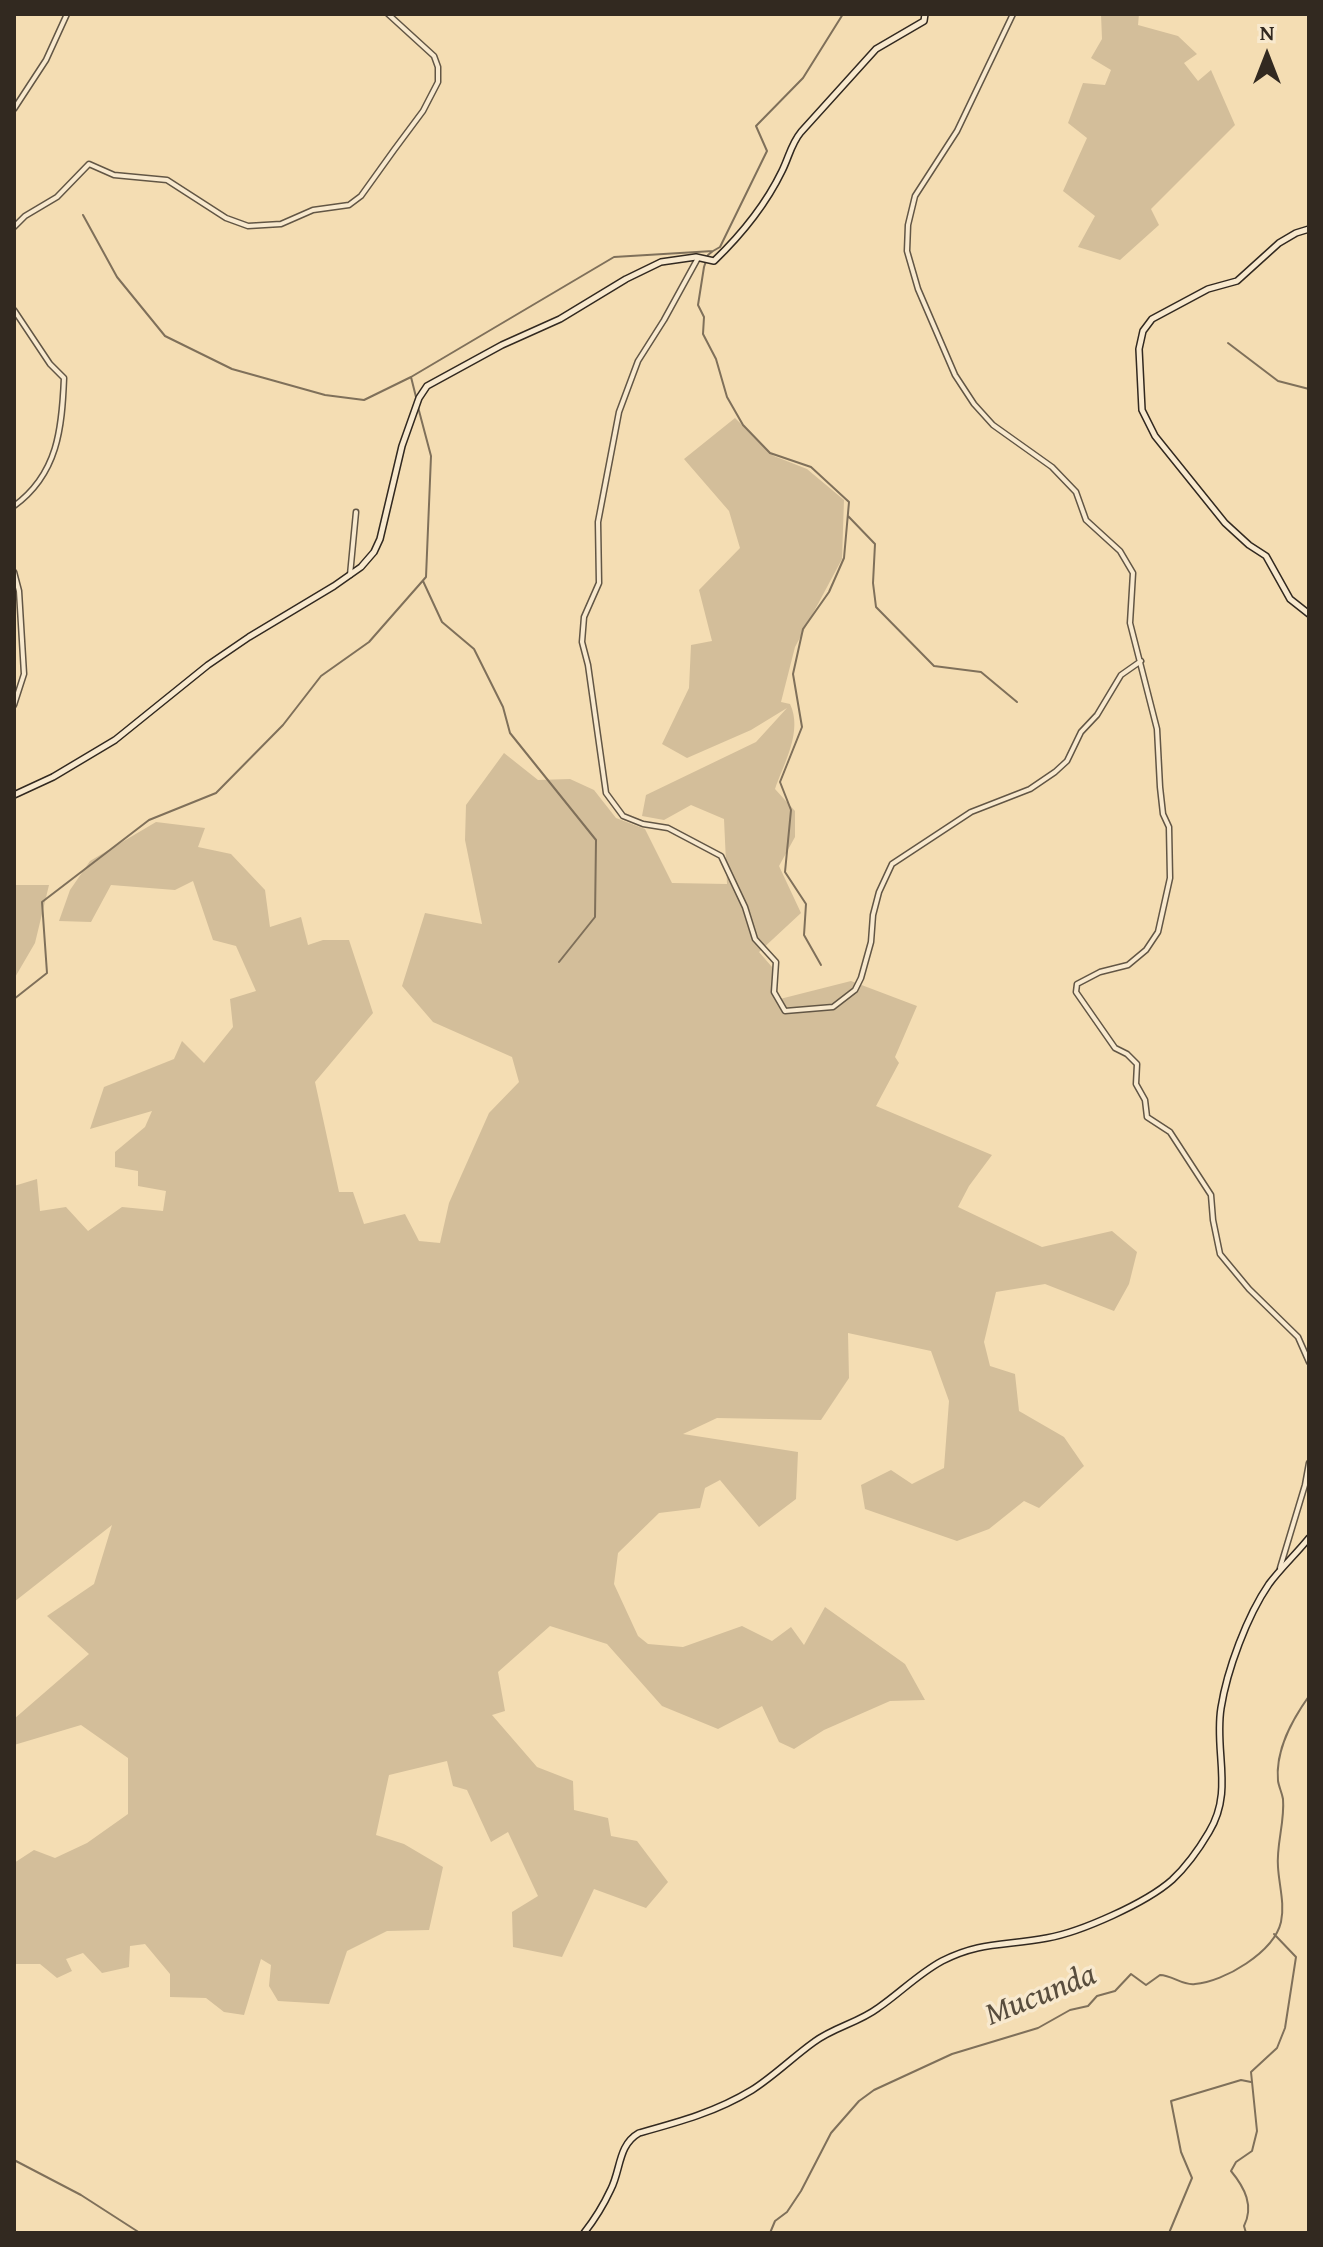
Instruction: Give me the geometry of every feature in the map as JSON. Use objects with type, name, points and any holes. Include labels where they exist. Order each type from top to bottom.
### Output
[{"type":"street","points":[[14,109],[46,60],[67,14]]},
{"type":"street","points":[[14,227],[25,216],[57,197],[89,164],[114,175],[167,180],[226,218],[248,226],[281,224],[313,210],[349,205],[361,196],[408,131],[438,82],[434,56],[388,14]]},
{"type":"street","points":[[14,795],[106,746],[208,665],[350,575],[368,560],[380,539],[402,446],[419,398],[427,386],[502,345],[560,319],[661,262],[699,258],[714,261],[739,236],[767,195],[801,132],[864,60],[889,40],[924,21],[925,14]]},
{"type":"street","points":[[1013,14],[957,131],[915,196],[908,225],[909,264],[955,375],[981,413],[1052,467],[1076,492],[1086,520],[1120,551],[1131,566],[1130,623],[1157,729],[1163,814],[1169,827],[1170,878],[1158,932],[1146,950],[1128,965],[1084,979],[1077,984],[1076,992],[1115,1048],[1137,1064],[1136,1084],[1145,1100],[1147,1117],[1170,1132],[1211,1195],[1220,1254],[1249,1289],[1298,1337],[1309,1362]]},
{"type":"street","points":[[1309,229],[1279,243],[1237,281],[1208,289],[1152,319],[1143,331],[1139,349],[1142,410],[1155,436],[1225,523],[1266,556],[1290,599],[1309,614]]},
{"type":"street","points":[[699,258],[638,361],[619,412],[598,522],[599,583],[584,617],[582,642],[606,793],[623,816],[643,824],[668,828],[721,856],[745,907],[755,939],[776,962],[774,992],[785,1011],[833,1007],[855,990],[871,942],[879,892],[892,864],[971,812],[1030,789],[1055,772],[1067,761],[1081,732],[1097,715],[1121,675],[1141,661]]},
{"type":"street","points":[[14,310],[50,364],[64,378],[63,411],[53,457],[25,497],[14,506]]},
{"type":"street","points":[[350,575],[356,512]]},
{"type":"street","points":[[14,572],[19,591],[24,674],[14,705]]},
{"type":"street","points":[[1278,1574],[1309,1463]]},
{"type":"street","points":[[584,2233],[612,2187],[630,2138],[725,2106],[753,2089],[814,2041],[863,2018],[937,1964],[963,1951],[1074,1931],[1144,1899],[1172,1880],[1200,1846],[1218,1816],[1223,1799],[1219,1737],[1225,1688],[1257,1607],[1278,1574],[1309,1538]]},
{"type":"shaded area","points":[[1101,14],[1139,14],[1138,25],[1178,36],[1197,54],[1184,63],[1198,81],[1211,70],[1235,125],[1151,209],[1159,225],[1120,260],[1078,247],[1095,216],[1063,191],[1087,138],[1068,123],[1083,83],[1105,85],[1111,70],[1091,58],[1102,39]]},
{"type":"shaded area","points":[[735,418],[774,456],[807,469],[844,500],[842,559],[795,647],[781,702],[790,704],[794,725],[791,747],[775,789],[795,811],[795,837],[779,866],[801,913],[759,952],[772,967],[776,1000],[851,981],[917,1006],[895,1057],[899,1063],[876,1106],[992,1155],[958,1207],[1042,1247],[1112,1231],[1137,1252],[1129,1284],[1114,1311],[1045,1284],[996,1292],[984,1342],[990,1366],[1015,1374],[1019,1411],[1064,1437],[1084,1466],[1039,1508],[1024,1501],[989,1529],[957,1541],[865,1509],[861,1485],[891,1470],[912,1484],[944,1468],[949,1401],[931,1351],[848,1333],[849,1378],[821,1420],[717,1418],[683,1434],[798,1452],[796,1499],[759,1527],[720,1480],[705,1488],[700,1508],[659,1513],[618,1553],[614,1584],[638,1636],[648,1644],[683,1647],[742,1626],[772,1641],[791,1627],[804,1645],[825,1607],[905,1664],[925,1700],[890,1701],[824,1730],[794,1749],[779,1742],[762,1706],[718,1729],[662,1706],[607,1644],[550,1626],[498,1672],[505,1711],[492,1715],[537,1767],[573,1781],[574,1810],[608,1818],[611,1836],[637,1841],[668,1882],[646,1908],[594,1889],[562,1957],[513,1947],[512,1912],[538,1896],[508,1832],[491,1842],[467,1790],[453,1786],[447,1761],[389,1775],[376,1835],[404,1844],[443,1867],[429,1930],[387,1931],[347,1951],[329,2004],[278,2001],[269,1986],[271,1965],[261,1959],[244,2015],[224,2012],[206,1998],[170,1997],[170,1974],[145,1944],[130,1946],[129,1967],[102,1973],[83,1953],[66,1959],[72,1971],[57,1978],[40,1964],[16,1964],[14,1863],[34,1850],[55,1858],[87,1843],[128,1814],[128,1758],[81,1725],[14,1745],[14,1719],[89,1654],[47,1616],[94,1584],[112,1525],[14,1602],[14,1186],[37,1179],[40,1211],[66,1207],[88,1231],[122,1207],[163,1211],[166,1191],[138,1186],[138,1171],[115,1167],[115,1152],[145,1127],[152,1111],[90,1129],[104,1087],[174,1059],[182,1041],[204,1063],[233,1027],[230,999],[256,991],[236,946],[213,940],[193,881],[175,890],[111,885],[91,922],[59,921],[70,890],[90,861],[156,822],[205,828],[198,847],[231,854],[265,890],[270,927],[301,917],[308,945],[323,940],[349,940],[373,1013],[315,1082],[339,1192],[353,1192],[364,1224],[405,1214],[419,1241],[440,1243],[449,1203],[489,1113],[519,1082],[512,1057],[433,1022],[402,986],[425,913],[482,924],[465,840],[466,805],[504,753],[538,780],[570,779],[594,790],[616,818],[645,829],[672,883],[727,884],[724,819],[691,805],[664,820],[642,816],[646,795],[756,742],[787,708],[751,730],[687,758],[662,744],[689,688],[691,645],[712,641],[699,590],[740,548],[729,511],[684,459]]},
{"type":"shaded area","points":[[14,885],[49,885],[35,943],[14,979]]},
{"type":"waterway","points":[[416,397],[411,377],[614,257],[713,251],[720,247],[767,151],[756,126],[803,78],[843,14]]},
{"type":"waterway","points":[[83,215],[117,277],[165,336],[232,369],[325,395],[364,400],[411,377]]},
{"type":"waterway","points":[[713,251],[704,267],[698,305],[704,317],[703,334],[716,359],[727,397],[743,425],[770,453],[811,467],[849,502],[844,558],[829,592],[803,629],[793,674],[802,727],[780,782],[791,810],[785,872],[806,904],[804,935],[821,965]]},
{"type":"waterway","points":[[1228,343],[1278,381],[1309,389]]},
{"type":"waterway","points":[[14,999],[47,973],[42,902],[149,820],[216,793],[283,725],[321,676],[369,642],[426,577],[431,456],[418,407]]},
{"type":"waterway","points":[[848,516],[875,544],[873,583],[876,607],[934,666],[981,672],[1017,702]]},
{"type":"waterway","points":[[423,581],[442,622],[474,649],[503,707],[510,733],[596,840],[595,917],[559,962]]},
{"type":"waterway","name":"Mucunda","points":[[770,2233],[775,2221],[787,2212],[801,2191],[831,2133],[859,2101],[874,2090],[952,2054],[1038,2028],[1070,2010],[1088,2006],[1097,1996],[1115,1991],[1131,1974],[1146,1985],[1160,1975],[1191,1984],[1207,1982],[1246,1964],[1269,1944],[1282,1915],[1278,1859],[1283,1799],[1278,1781],[1279,1758],[1291,1725],[1309,1696]]},
{"type":"waterway","points":[[1246,2233],[1244,2226],[1248,2204],[1231,2171],[1236,2162],[1252,2151],[1257,2131],[1251,2072],[1277,2048],[1285,2028],[1296,1957],[1274,1934]]},
{"type":"waterway","points":[[1169,2233],[1192,2178],[1181,2152],[1171,2101],[1241,2080],[1251,2082]]},
{"type":"waterway","points":[[14,2160],[81,2195],[140,2233]]}]
